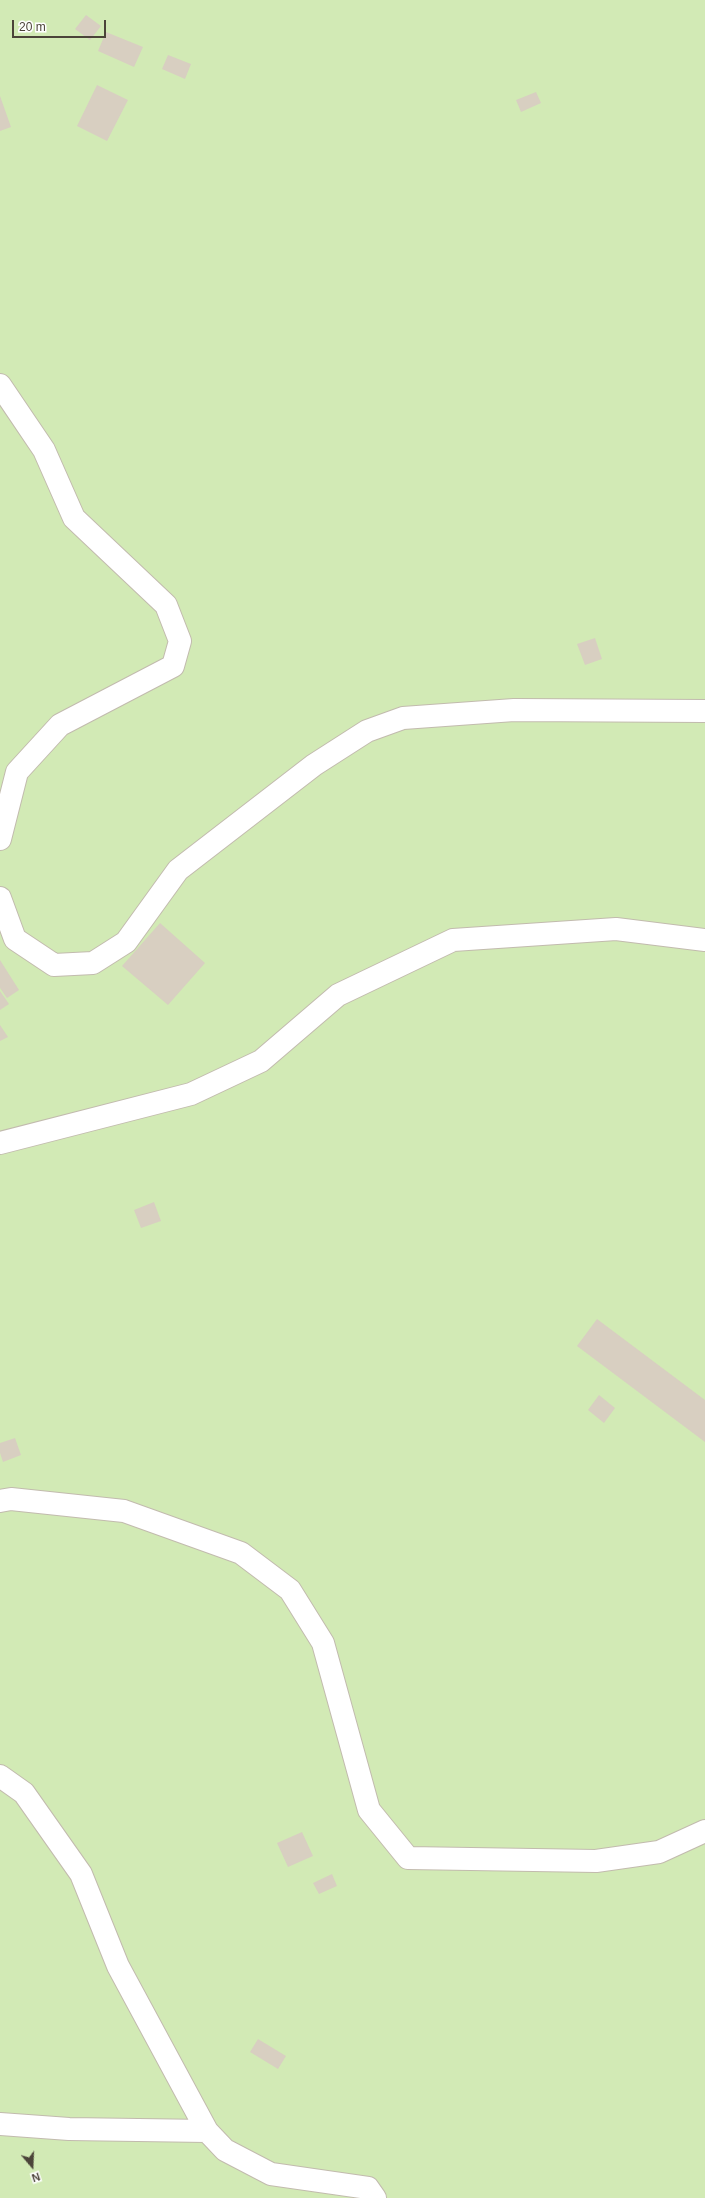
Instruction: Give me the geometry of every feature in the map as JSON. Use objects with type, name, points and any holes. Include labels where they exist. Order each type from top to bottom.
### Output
[{"type":"street","points":[[0,385],[44,450],[74,518],[166,605],[180,641],[173,666],[60,725],[17,772],[0,839]]},
{"type":"street","points":[[0,898],[15,938],[54,965],[94,963],[126,942],[178,870],[314,765],[367,731],[403,718],[514,710],[705,711]]},
{"type":"street","points":[[0,1143],[191,1094],[261,1061],[338,995],[453,940],[616,929],[705,940]]},
{"type":"street","points":[[0,1501],[11,1499],[124,1511],[241,1554],[290,1590],[323,1643],[369,1810],[408,1858],[596,1861],[659,1852],[705,1831]]},
{"type":"street","points":[[0,1776],[24,1793],[82,1874],[118,1966],[207,2131],[225,2150],[271,2174],[368,2188],[375,2198]]},
{"type":"street","points":[[0,2124],[69,2130],[207,2131]]},
{"type":"green space","points":[[0,0],[705,0],[705,2198],[0,2198]]},
{"type":"building","points":[[86,15],[101,26],[90,40],[75,29]]},
{"type":"building","points":[[106,32],[143,47],[134,67],[98,51]]},
{"type":"building","points":[[168,55],[191,64],[185,79],[162,69]]},
{"type":"building","points":[[97,85],[128,100],[107,141],[77,126]]},
{"type":"building","points":[[536,92],[541,103],[521,112],[516,100]]},
{"type":"building","points":[[0,96],[11,127],[0,131]]},
{"type":"building","points":[[595,638],[602,659],[585,665],[577,644]]},
{"type":"building","points":[[160,923],[205,963],[168,1005],[122,966]]},
{"type":"building","points":[[0,960],[19,990],[7,998],[0,988]]},
{"type":"building","points":[[0,991],[9,1004],[0,1010]]},
{"type":"building","points":[[0,1025],[8,1037],[0,1041]]},
{"type":"building","points":[[154,1202],[161,1221],[141,1228],[134,1210]]},
{"type":"building","points":[[597,1319],[705,1400],[705,1442],[577,1346]]},
{"type":"building","points":[[599,1395],[615,1408],[604,1423],[588,1410]]},
{"type":"building","points":[[15,1438],[21,1455],[3,1462],[0,1453],[0,1443]]},
{"type":"building","points":[[302,1832],[313,1856],[288,1867],[277,1843]]},
{"type":"building","points":[[332,1874],[337,1886],[319,1894],[313,1883]]},
{"type":"building","points":[[258,2039],[286,2056],[278,2069],[250,2052]]}]
